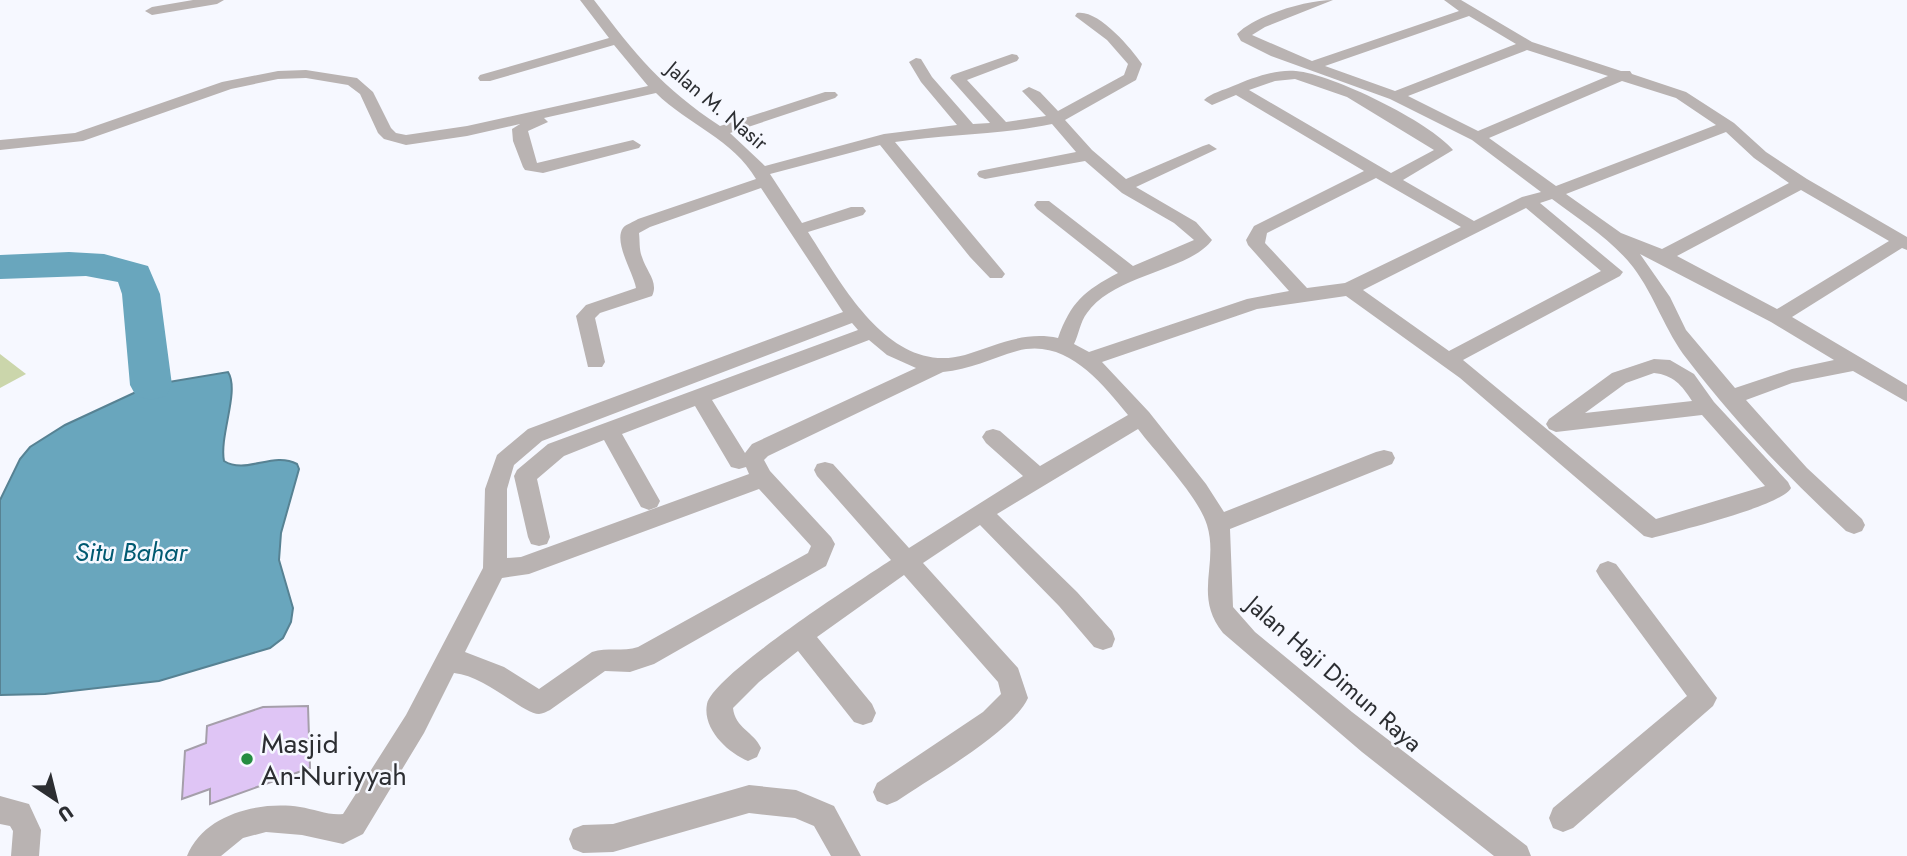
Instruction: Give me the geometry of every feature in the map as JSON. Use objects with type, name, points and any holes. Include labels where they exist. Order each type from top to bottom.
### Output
[{"type":"street","points":[[152,11],[217,0]]},
{"type":"street","name":"Jalan M. Nasir","points":[[587,0],[662,92],[718,132],[755,164],[763,176]]},
{"type":"street","points":[[1326,0],[1260,24],[1244,34],[1276,53],[1395,96],[1478,137],[1615,237],[1640,264],[1661,297],[1678,333],[1731,398],[1799,474],[1854,525]]},
{"type":"street","points":[[1451,0],[1527,45],[1625,74],[1681,95],[1801,183],[1904,243],[1778,317]]},
{"type":"street","points":[[1314,65],[1468,12]]},
{"type":"street","points":[[595,362],[585,316],[593,309],[645,292],[646,286],[632,256],[629,231],[763,176],[884,139],[1055,119],[1102,95],[1135,71],[1135,64],[1116,37],[1082,16]]},
{"type":"street","points":[[485,78],[617,40]]},
{"type":"street","points":[[1395,96],[1527,45]]},
{"type":"street","points":[[1002,127],[957,78],[1012,58]]},
{"type":"street","points":[[916,62],[926,79],[969,129]]},
{"type":"street","points":[[1478,137],[1625,74]]},
{"type":"street","points":[[0,145],[77,138],[227,85],[278,75],[333,76],[352,81],[366,92],[375,105],[384,130],[390,136],[407,140],[467,131],[662,92]]},
{"type":"street","points":[[1212,100],[1264,80],[1294,75],[1316,80],[1406,122],[1445,150],[1260,230],[1255,240],[1257,246],[1303,295]]},
{"type":"street","points":[[1238,90],[1474,227]]},
{"type":"street","points":[[763,176],[854,315],[897,352],[916,362],[938,366],[958,364],[1023,342],[1064,345],[1069,337],[1073,319],[1082,307],[1132,275],[1197,247],[1203,240],[1188,226],[1124,186],[1089,155],[1055,119],[1049,107],[1030,91]]},
{"type":"street","points":[[633,145],[534,168],[529,166],[520,129],[526,125],[662,92]]},
{"type":"street","points":[[718,132],[830,95]]},
{"type":"street","points":[[1086,360],[1254,303],[1349,289],[1528,201],[1728,127]]},
{"type":"street","points":[[884,139],[996,274]]},
{"type":"street","points":[[1124,186],[1209,149]]},
{"type":"street","points":[[985,174],[1089,155]]},
{"type":"street","points":[[1663,256],[1801,183]]},
{"type":"street","points":[[1450,359],[1614,272],[1528,201]]},
{"type":"street","points":[[1042,205],[1132,275]]},
{"type":"street","points":[[797,230],[857,211]]},
{"type":"street","points":[[1615,237],[1663,256],[1778,317],[1906,392]]},
{"type":"street","points":[[1349,289],[1549,430],[1652,529],[1764,496],[1780,488],[1707,407],[1683,375],[1667,366],[1651,364],[1636,369],[1549,430]]},
{"type":"street","points":[[201,856],[217,838],[238,825],[269,816],[343,830],[349,827],[415,724],[495,568],[496,489],[505,461],[535,435],[854,315]]},
{"type":"street","points":[[539,537],[525,476],[556,450],[871,332]]},
{"type":"street","name":"Jalan Haji Dimun Raya","points":[[1064,345],[1086,360],[1142,417],[1206,500],[1218,524],[1222,544],[1218,601],[1227,620],[1307,691],[1517,856]]},
{"type":"street","points":[[1731,398],[1764,383],[1813,369],[1856,363]]},
{"type":"street","points":[[450,658],[485,667],[537,702],[552,695],[601,660],[630,661],[645,656],[818,559],[823,544],[762,477],[753,459],[760,450],[938,366]]},
{"type":"street","points":[[699,396],[739,461]]},
{"type":"street","points":[[1549,430],[1707,407]]},
{"type":"street","points":[[748,748],[726,729],[719,714],[720,704],[767,659],[905,561],[1037,476],[1142,417]]},
{"type":"street","points":[[609,430],[649,501]]},
{"type":"street","points":[[993,437],[1037,476]]},
{"type":"street","points":[[1218,524],[1384,458]]},
{"type":"street","points":[[825,470],[1009,676],[1015,698],[992,721],[887,792]]},
{"type":"street","points":[[495,568],[521,567],[762,477]]},
{"type":"street","points":[[981,512],[1068,599],[1103,639]]},
{"type":"street","points":[[1563,818],[1704,698],[1608,571]]},
{"type":"street","points":[[800,635],[863,713]]},
{"type":"street","points":[[583,839],[613,838],[749,799],[796,804],[824,816],[847,856]]},
{"type":"street","points":[[0,810],[19,814],[27,830],[25,856]]},
{"type":"green space","points":[[0,354],[26,374],[0,388]]},
{"type":"water","name":"Situ Bahar","points":[[228,372],[232,390],[224,439],[224,461],[241,466],[279,460],[297,464],[299,469],[281,533],[279,560],[293,608],[291,622],[283,638],[270,648],[159,681],[45,694],[0,695],[0,500],[20,459],[30,447],[65,425],[151,385]]},
{"type":"building","name":"Masjid An-Nuriyyah","points":[[308,706],[310,768],[210,804],[210,789],[182,799],[185,751],[206,743],[207,726],[263,707]]},
{"type":"waterway","points":[[0,267],[86,264],[120,269],[135,275],[141,294],[151,385]]},
{"type":"place","name":"Masjid An-Nuriyyah","points":[[247,759]]}]
